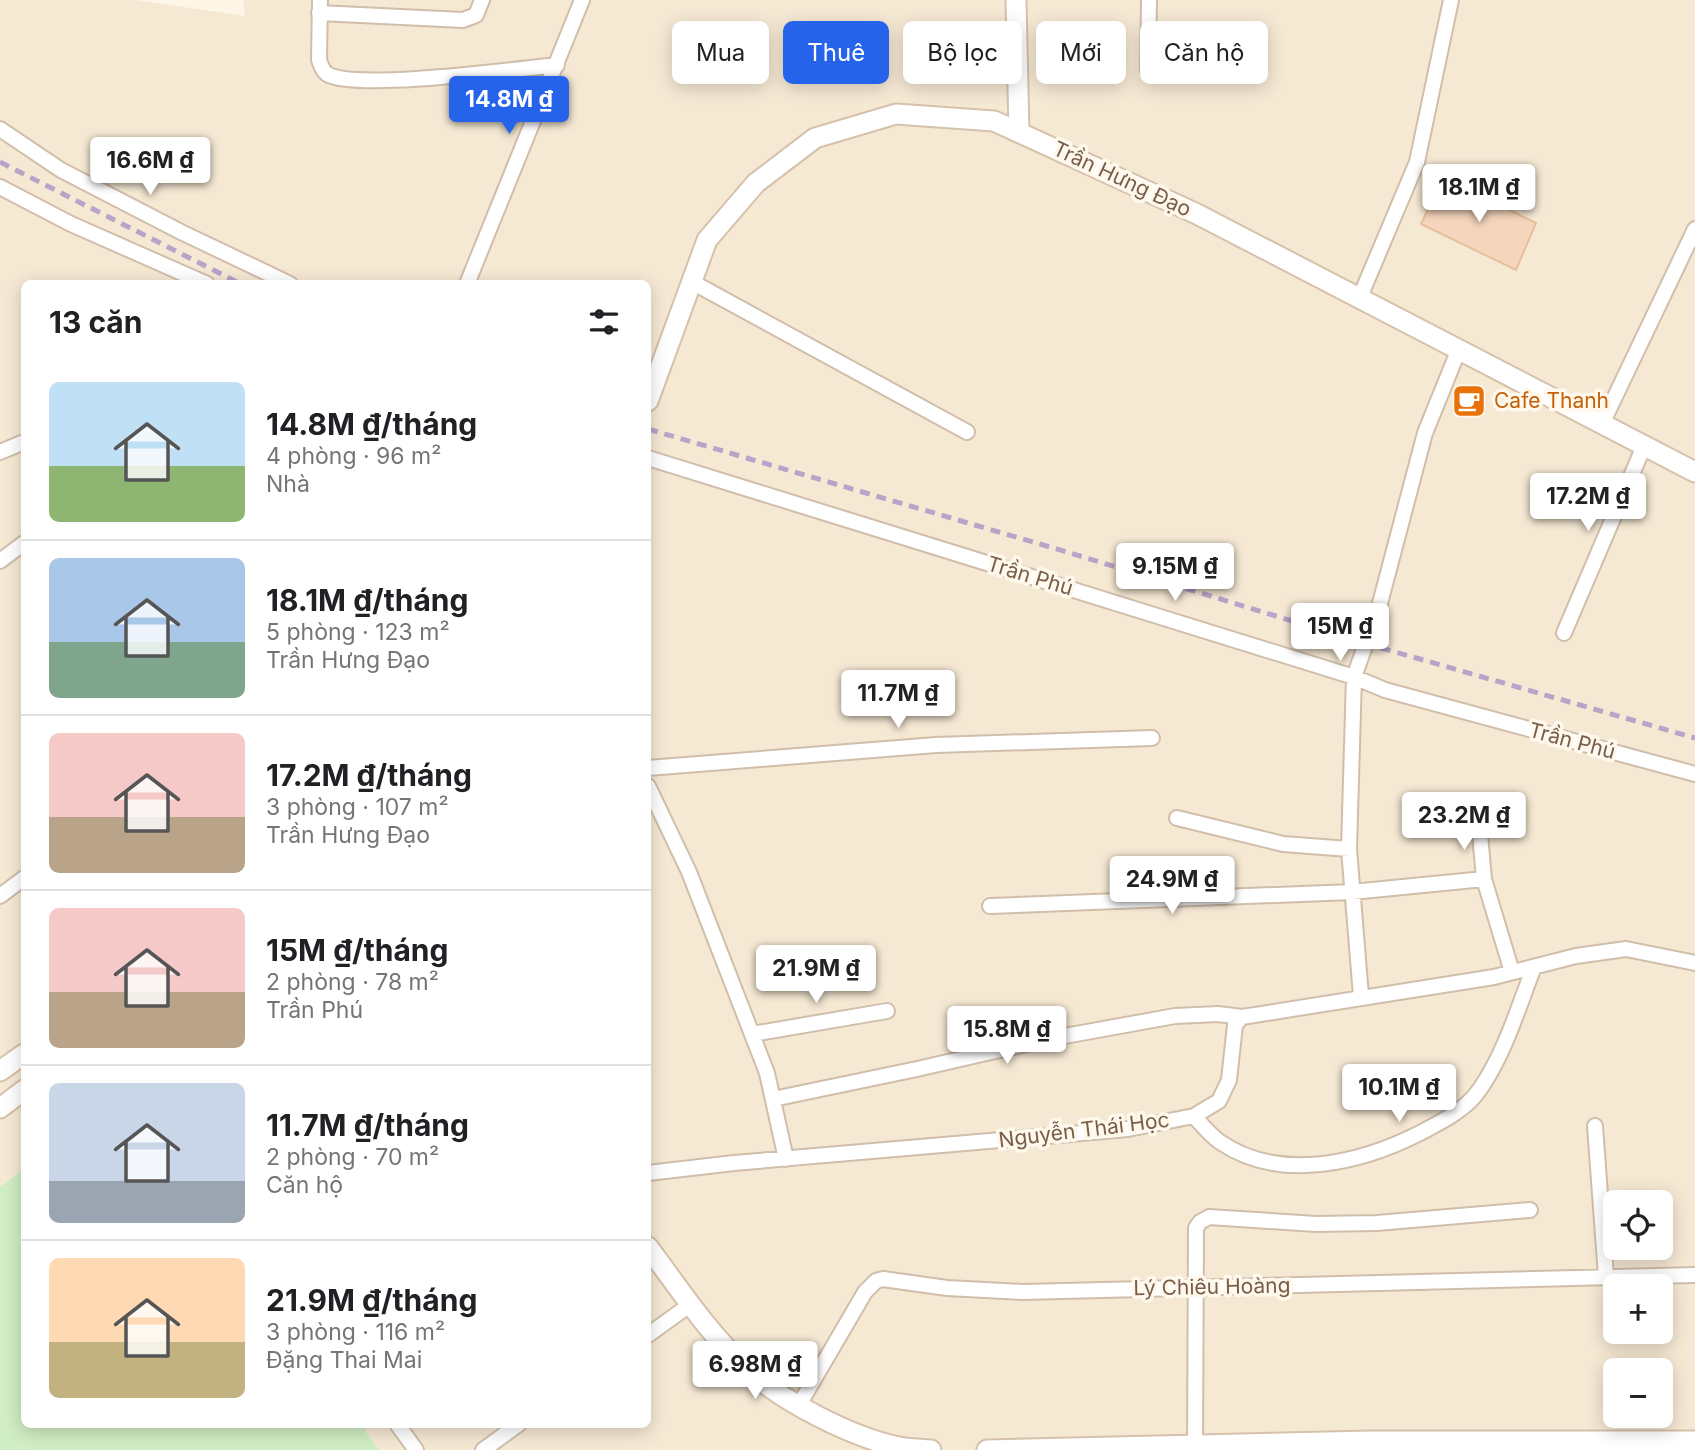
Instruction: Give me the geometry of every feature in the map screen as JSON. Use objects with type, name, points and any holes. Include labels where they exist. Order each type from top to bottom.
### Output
[{"type":"street","points":[[482,0],[480,11],[463,20],[319,6],[322,69],[329,75],[340,78],[408,78],[556,65]]},
{"type":"street","points":[[469,280],[582,0]]},
{"type":"street","points":[[1016,0],[1019,132]]},
{"type":"street","points":[[1149,0],[1149,21]]},
{"type":"street","points":[[1360,297],[1417,162],[1451,0]]},
{"type":"street","name":"Trần Hưng Đạo","points":[[651,382],[707,240],[756,183],[815,138],[896,114],[994,121],[1197,214],[1695,472]]},
{"type":"street","points":[[0,129],[61,170],[282,280]]},
{"type":"street","points":[[0,187],[71,224],[198,280]]},
{"type":"street","points":[[1602,424],[1695,229]]},
{"type":"street","points":[[692,282],[967,432]]},
{"type":"street","points":[[1361,996],[1349,849],[1354,677],[1379,607],[1425,433],[1459,349]]},
{"type":"street","points":[[0,452],[21,443]]},
{"type":"street","points":[[1564,633],[1644,446]]},
{"type":"street","name":"Trần Phú","points":[[651,459],[1354,677],[1385,690],[1695,774]]},
{"type":"street","points":[[0,561],[21,545]]},
{"type":"street","points":[[651,768],[936,745],[1152,738]]},
{"type":"street","points":[[651,792],[689,872],[767,1073],[786,1158]]},
{"type":"street","points":[[1177,818],[1283,844],[1349,849]]},
{"type":"street","points":[[1479,823],[1484,879],[1512,972]]},
{"type":"street","points":[[990,906],[1352,892],[1484,879]]},
{"type":"street","points":[[0,896],[21,880]]},
{"type":"street","points":[[773,1099],[1048,1039],[1175,1016],[1218,1014],[1242,1017],[1494,977],[1576,956],[1626,949],[1695,963]]},
{"type":"street","points":[[1194,1116],[1212,1136],[1231,1149],[1271,1162],[1336,1163],[1390,1148],[1453,1114],[1480,1089],[1505,1042],[1534,967]]},
{"type":"street","points":[[751,1034],[887,1011]]},
{"type":"street","name":"Nguyễn Thái Học","points":[[651,1173],[786,1158],[1128,1129],[1194,1116],[1219,1101],[1229,1080],[1235,1025],[1242,1017]]},
{"type":"street","points":[[0,1071],[21,1056]]},
{"type":"street","points":[[0,1108],[21,1092]]},
{"type":"street","points":[[1595,1126],[1606,1274]]},
{"type":"street","points":[[1195,1448],[1196,1228],[1200,1222],[1209,1217],[1316,1224],[1377,1223],[1530,1210]]},
{"type":"street","points":[[651,1251],[721,1342],[748,1370],[784,1397],[853,1433],[898,1446],[931,1450]]},
{"type":"street","name":"Lý Chiêu Hoàng","points":[[1673,1275],[1695,1275]]},
{"type":"street","name":"Lý Chiêu Hoàng","points":[[799,1405],[865,1292],[876,1281],[883,1279],[988,1292],[1538,1280],[1603,1276]]},
{"type":"street","points":[[651,1333],[691,1304]]},
{"type":"street","points":[[400,1428],[416,1450]]},
{"type":"street","points":[[483,1450],[513,1428]]},
{"type":"street","points":[[987,1450],[1195,1448],[1371,1441],[1695,1441]]},
{"type":"shaded area","points":[[0,0],[136,0],[245,16],[243,0],[1695,0],[1695,1450],[0,1450]]},
{"type":"green space","points":[[21,1171],[21,1428],[366,1428],[365,1431],[379,1450],[0,1450],[0,1187]]},
{"type":"building","points":[[1443,177],[1536,223],[1516,270],[1421,224]]},
{"type":"railway","points":[[0,162],[233,280]]},
{"type":"railway","points":[[651,430],[1067,552],[1364,643],[1695,738]]},
{"type":"place","name":"Cafe Thanh","points":[[1469,401]]}]
